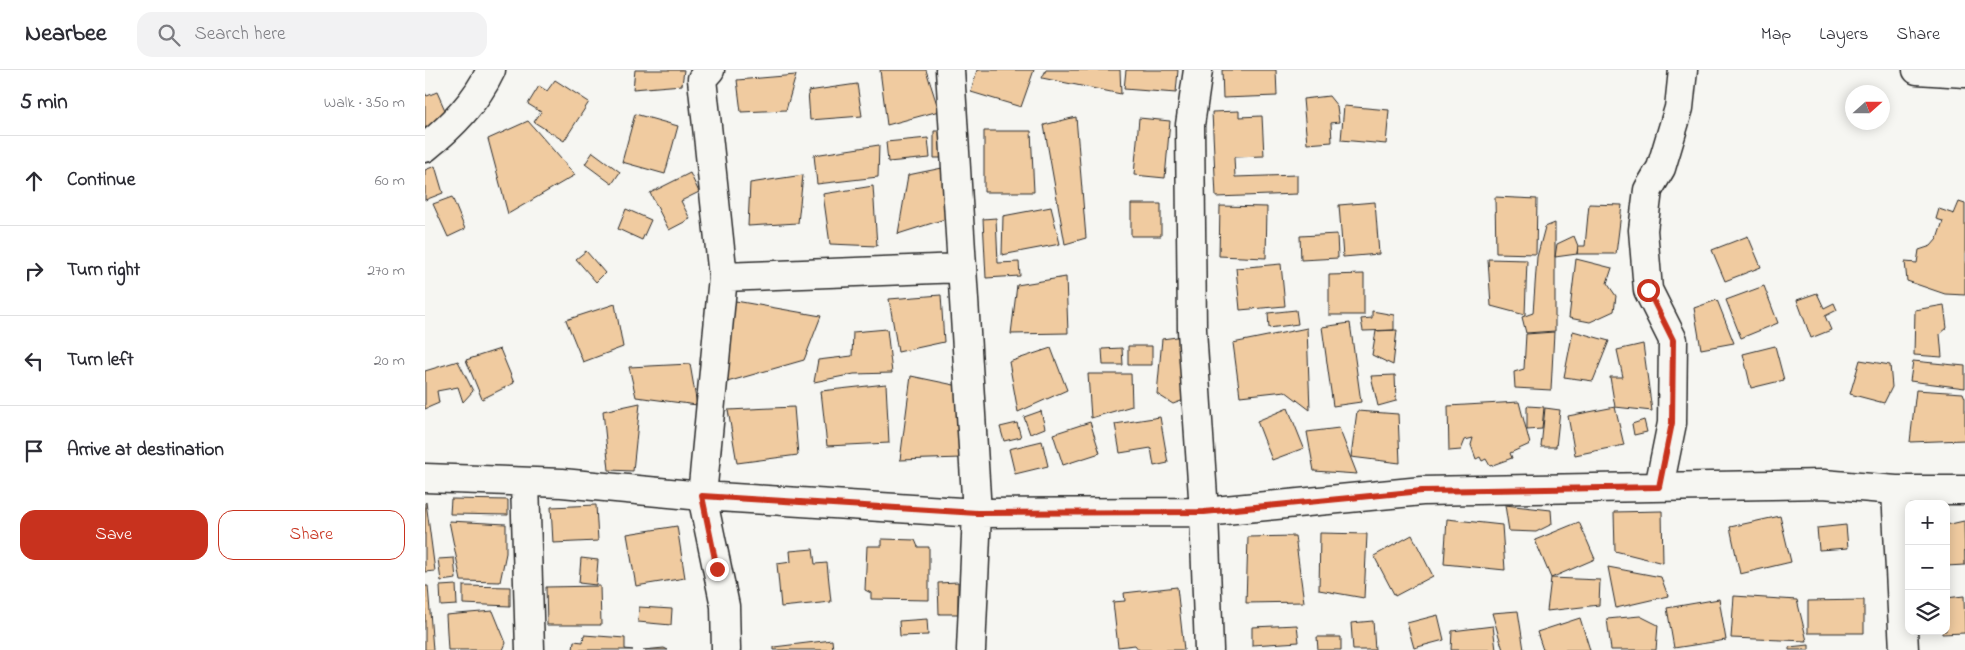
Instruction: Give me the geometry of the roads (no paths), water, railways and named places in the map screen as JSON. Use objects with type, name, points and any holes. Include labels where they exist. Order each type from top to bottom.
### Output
[{"type":"street","points":[[425,148],[451,127],[484,86],[491,70]]},
{"type":"street","points":[[710,70],[702,79],[723,277],[702,496],[725,606],[727,650]]},
{"type":"street","points":[[950,70],[977,513],[971,650]]},
{"type":"street","points":[[1198,70],[1191,125],[1192,330],[1204,512],[1209,650]]},
{"type":"street","points":[[1659,487],[1672,423],[1673,340],[1648,290],[1643,230],[1648,190],[1661,168],[1679,108],[1683,70]]},
{"type":"street","points":[[1917,70],[1965,73]]},
{"type":"street","points":[[723,277],[963,268]]},
{"type":"street","points":[[425,478],[562,483],[702,496],[977,513],[1204,512],[1422,491],[1823,484],[1896,490],[1965,490]]},
{"type":"street","points":[[525,482],[530,650]]},
{"type":"street","points":[[1896,490],[1904,650]]}]
